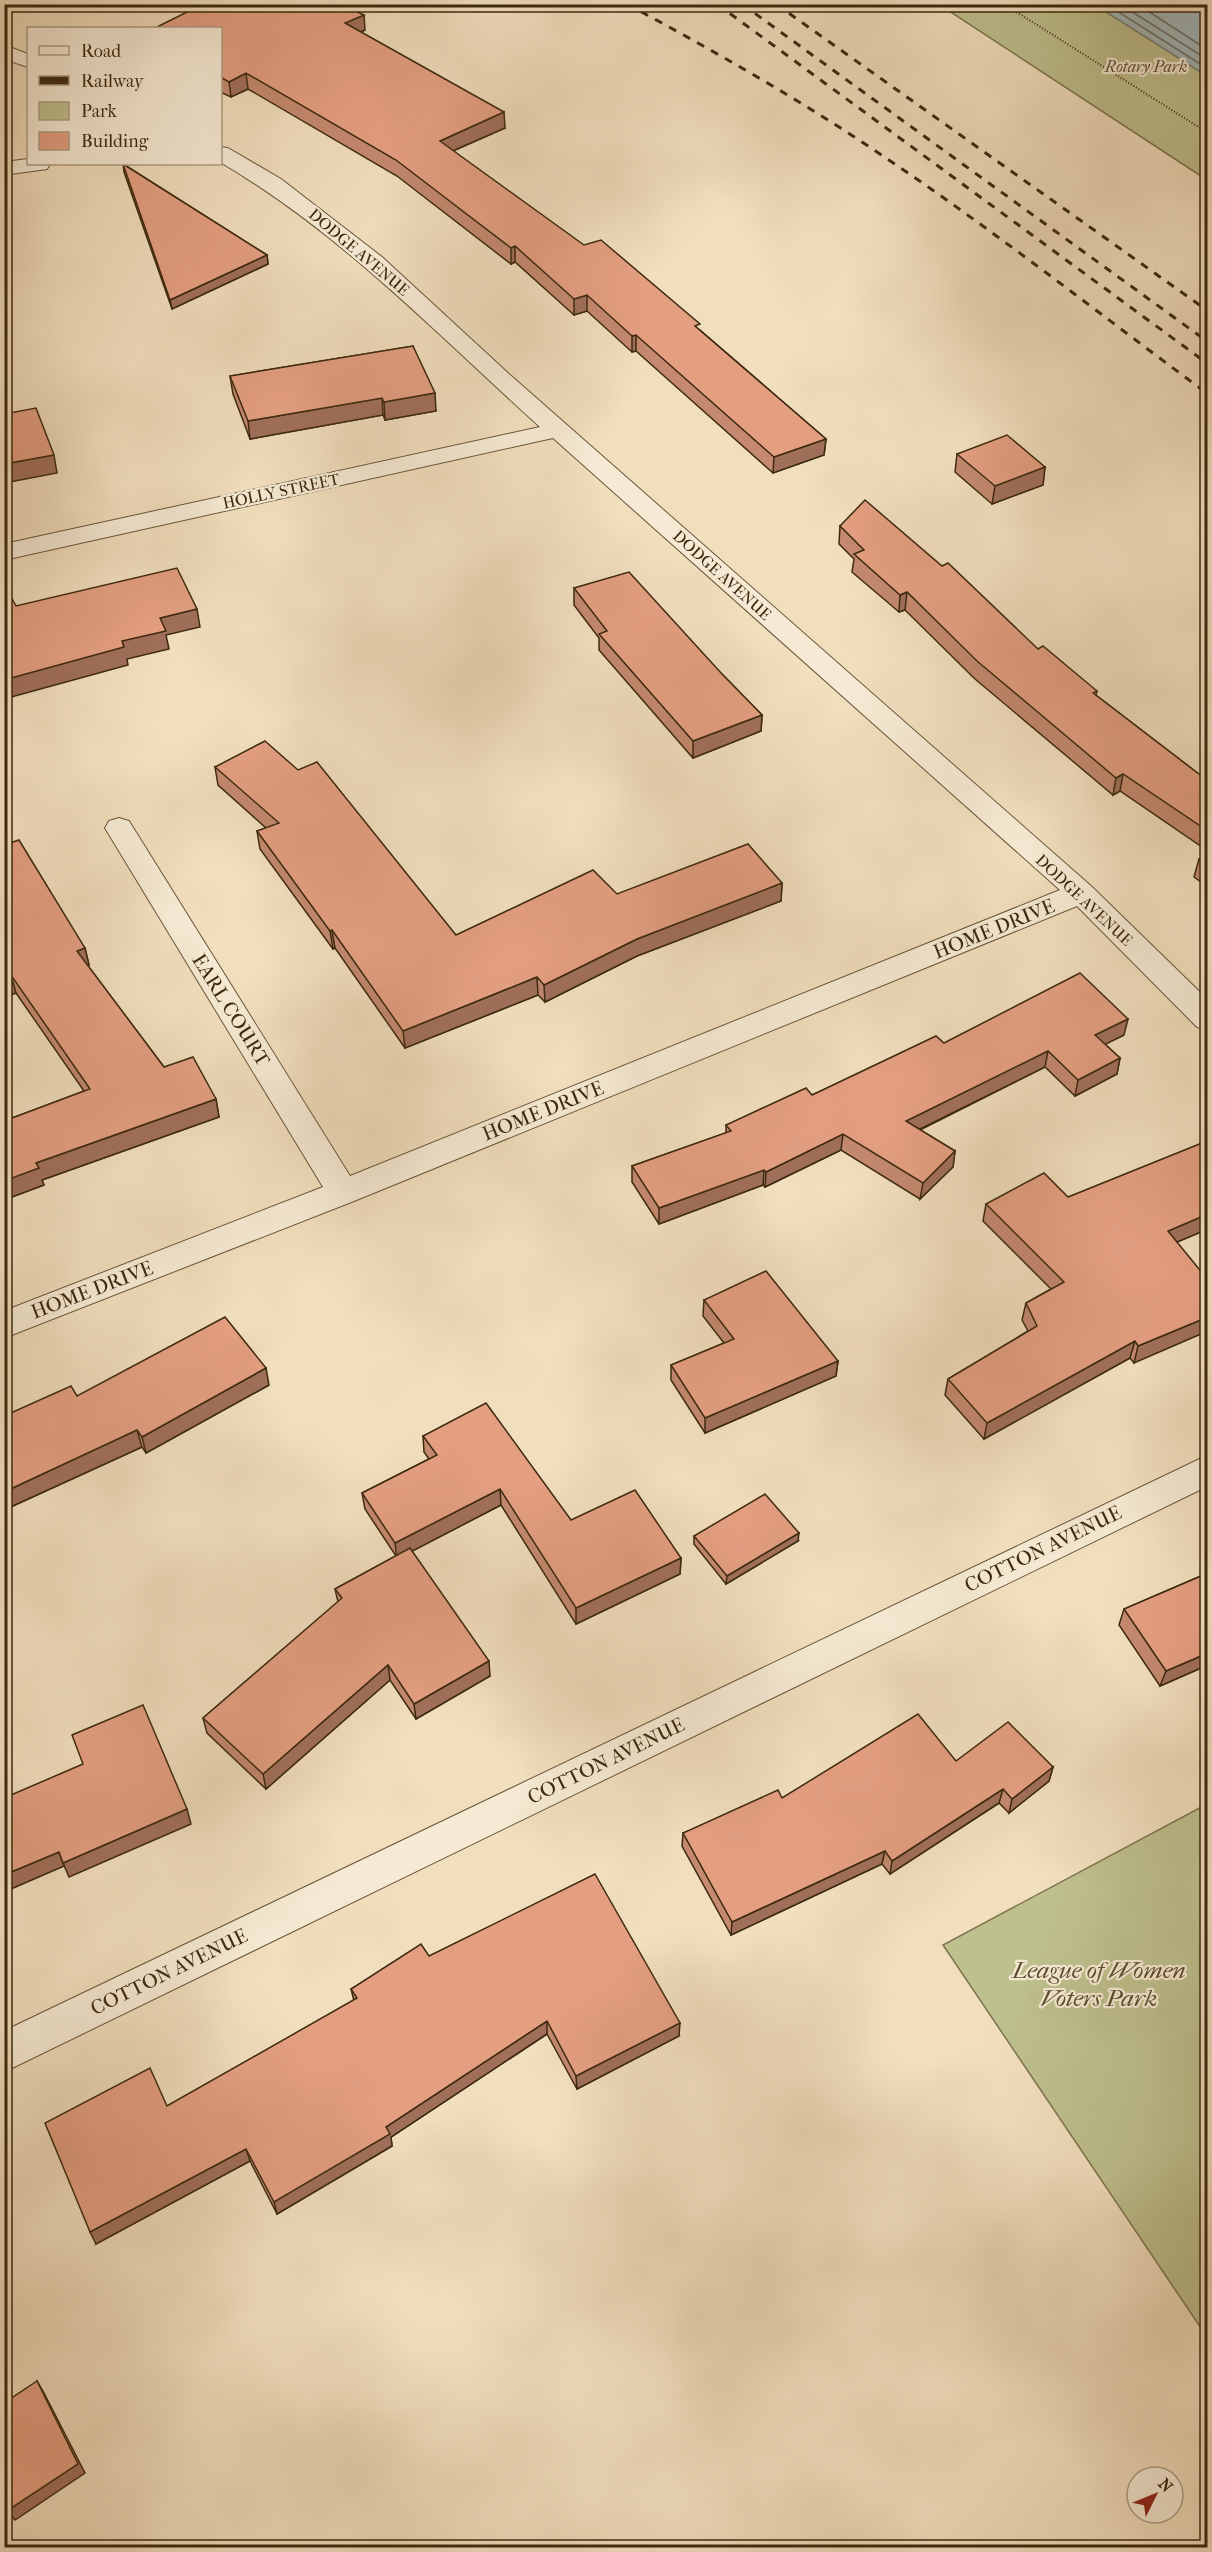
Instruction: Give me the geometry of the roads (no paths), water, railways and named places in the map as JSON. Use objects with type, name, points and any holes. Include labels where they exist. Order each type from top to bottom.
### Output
[{"type":"street","points":[[4,51],[27,61]]},
{"type":"street","name":"DODGE AVENUE","points":[[222,154],[273,184],[365,255],[558,430],[1081,893],[1208,1019]]},
{"type":"street","points":[[4,170],[33,165]]},
{"type":"street","name":"HOLLY STREET","points":[[4,552],[558,430]]},
{"type":"street","name":"EARL COURT","points":[[119,828],[343,1192]]},
{"type":"street","name":"HOME DRIVE","points":[[4,1325],[343,1192],[1081,893]]},
{"type":"street","name":"COTTON AVENUE","points":[[4,2052],[1208,1469]]},
{"type":"water","points":[[1095,5],[1207,5],[1207,76]]},
{"type":"railway","points":[[627,4],[754,75],[877,152],[1003,241],[1208,394]]},
{"type":"railway","points":[[717,4],[1208,364]]},
{"type":"railway","points":[[742,4],[1208,342]]},
{"type":"railway","points":[[776,4],[1208,311]]},
{"type":"park label","name":"Rotary Park","points":[[1146,66]]},
{"type":"park label","name":"League of Women Voters Park","points":[[1099,1984]]}]
